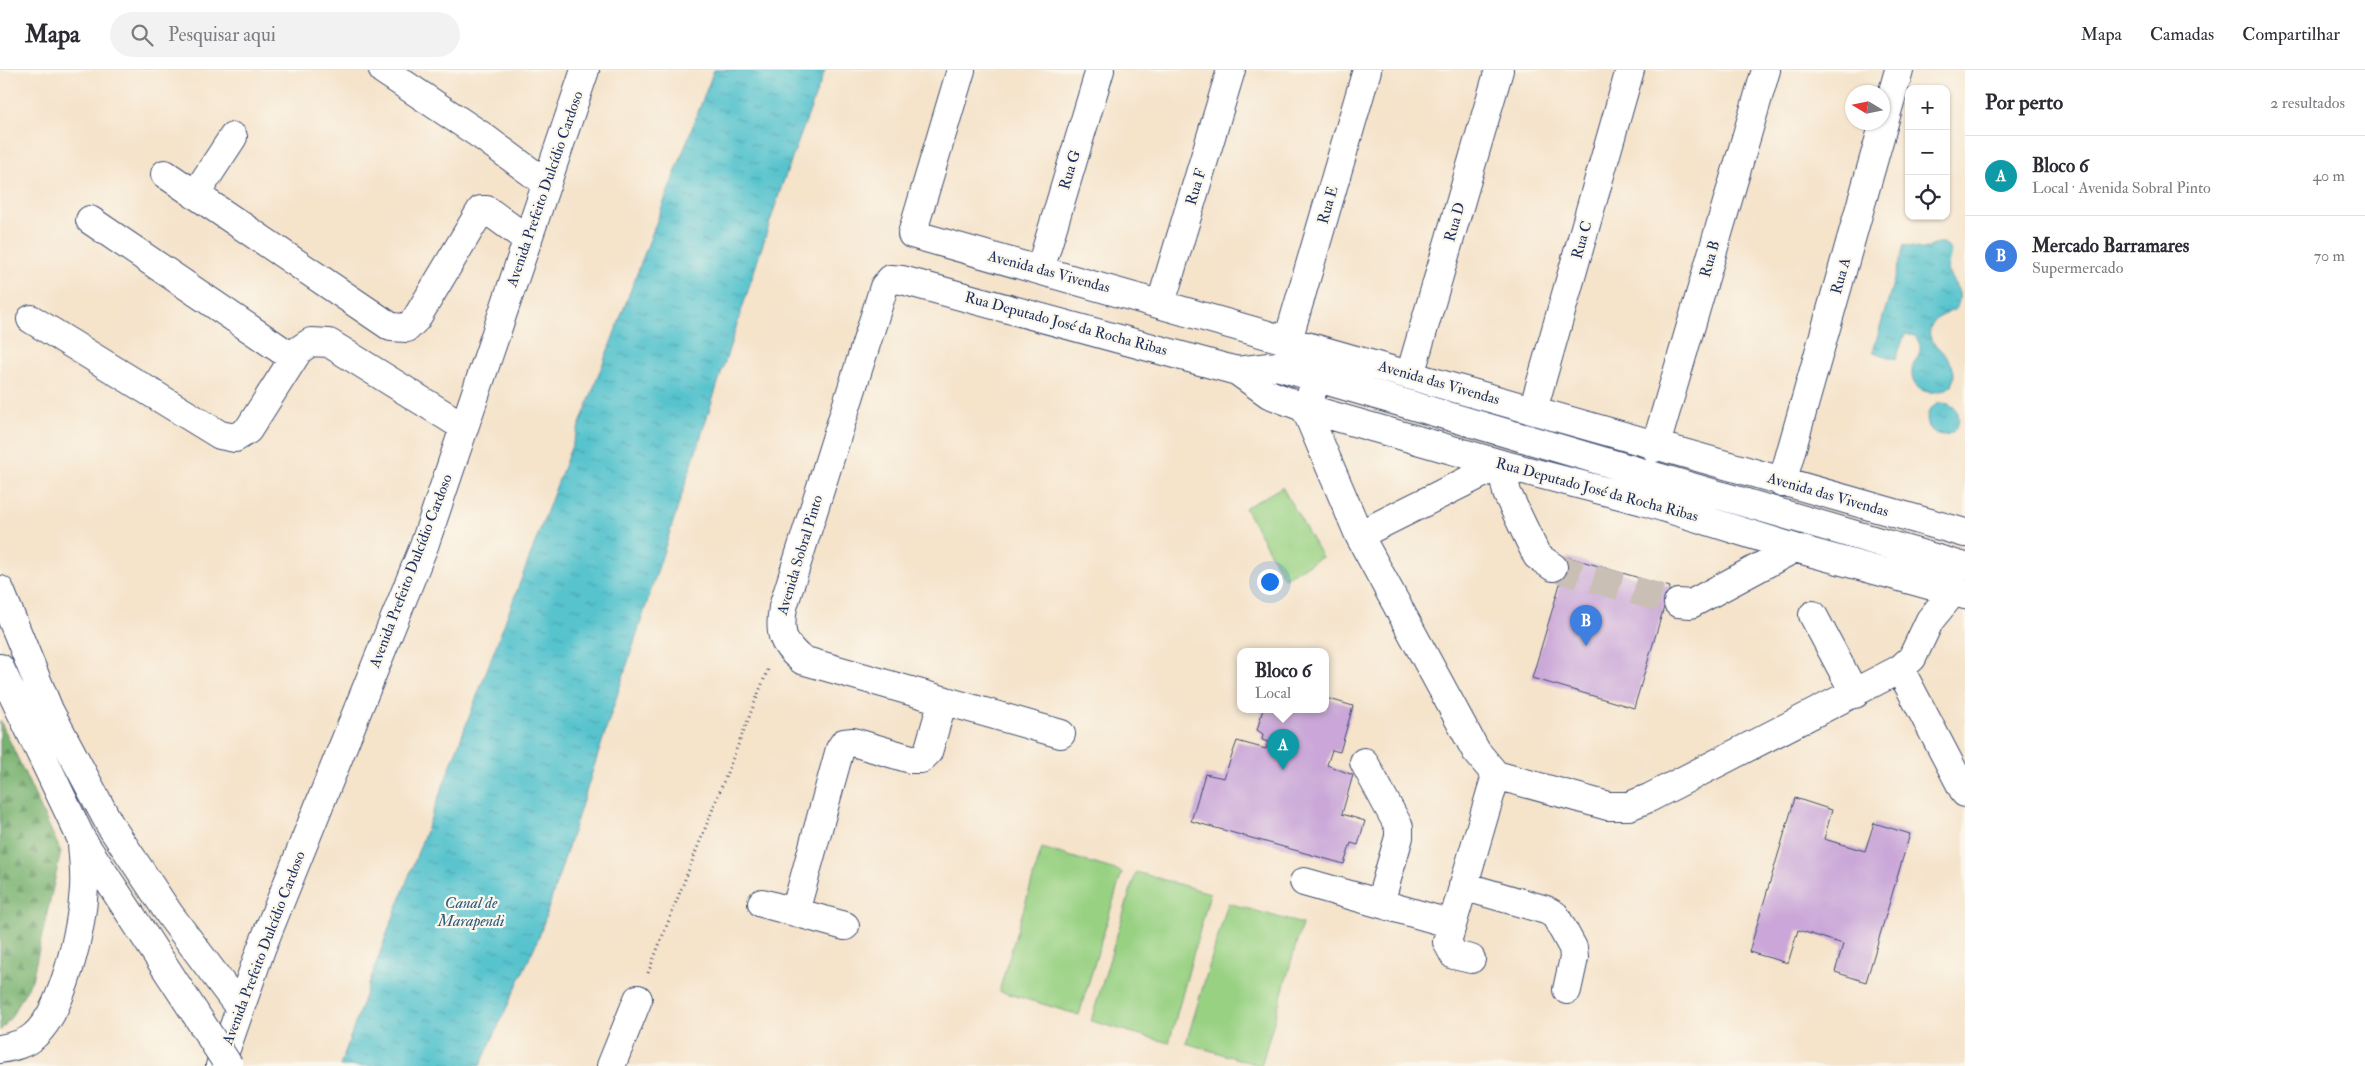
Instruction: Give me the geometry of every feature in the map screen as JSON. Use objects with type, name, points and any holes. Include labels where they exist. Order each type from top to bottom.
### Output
[{"type":"street","points":[[383,70],[484,137],[547,184]]},
{"type":"street","name":"Avenida Prefeito Dulcídio Cardoso","points":[[220,1066],[239,1008],[424,546],[586,70]]},
{"type":"street","name":"Avenida das Vivendas","points":[[961,70],[912,234],[1161,303],[1533,410],[1655,448],[1965,534]]},
{"type":"street","name":"Rua G","points":[[1040,270],[1100,70]]},
{"type":"street","name":"Rua F","points":[[1161,303],[1231,70]]},
{"type":"street","name":"Rua E","points":[[1288,340],[1367,70]]},
{"type":"street","name":"Rua D","points":[[1410,375],[1499,70]]},
{"type":"street","name":"Rua C","points":[[1533,410],[1630,70]]},
{"type":"street","name":"Rua B","points":[[1655,448],[1766,70]]},
{"type":"street","name":"Rua A","points":[[1782,483],[1899,70]]},
{"type":"street","points":[[195,195],[233,137]]},
{"type":"street","points":[[165,174],[391,327],[407,328],[416,319],[481,210],[486,210],[528,240]]},
{"type":"street","points":[[90,220],[293,358]]},
{"type":"street","name":"Rua Deputado José da Rocha Ribas","points":[[894,279],[1237,371],[1269,394],[1305,408],[1501,464],[1643,501],[1795,548],[1959,594]]},
{"type":"street","name":"Avenida Sobral Pinto","points":[[894,279],[887,282],[881,297],[783,607],[780,623],[782,636],[790,650],[802,660],[1061,734]]},
{"type":"street","points":[[31,319],[220,434],[235,438],[248,430],[298,350],[311,342],[329,344],[464,427]]},
{"type":"street","name":"Rua Deputado José da Rocha Ribas","points":[[1237,371],[1277,366],[1965,566]]},
{"type":"street","points":[[1318,378],[1305,408],[1359,536],[1476,751],[1496,775],[1608,806],[1629,806],[1649,798],[1792,724],[1855,694],[1906,664],[1930,620],[1959,594]]},
{"type":"street","points":[[1359,536],[1501,464],[1507,493],[1537,556],[1554,567]]},
{"type":"street","points":[[1678,603],[1691,604],[1795,548]]},
{"type":"street","points":[[1894,576],[1901,548]]},
{"type":"street","points":[[0,590],[49,710],[110,826],[170,916],[239,1008]]},
{"type":"street","points":[[1813,615],[1855,694]]},
{"type":"street","points":[[1906,664],[1965,757]]},
{"type":"street","points":[[1906,664],[1965,793]]},
{"type":"street","points":[[0,668],[82,840],[229,1066]]},
{"type":"street","points":[[795,912],[840,749],[844,743],[853,742],[911,760],[921,759],[928,752],[943,700]]},
{"type":"street","points":[[0,1049],[14,1047],[35,1036],[53,1011],[70,963],[81,920],[85,887],[82,840],[49,710]]},
{"type":"street","points":[[1364,762],[1399,827],[1400,838],[1380,903]]},
{"type":"street","points":[[1471,959],[1454,955],[1447,942],[1496,775]]},
{"type":"street","points":[[1304,882],[1452,924]]},
{"type":"street","points":[[1463,886],[1546,910],[1555,915],[1572,948],[1574,958],[1567,990]]},
{"type":"street","points":[[762,903],[845,926]]},
{"type":"street","points":[[611,1066],[638,999]]},
{"type":"path","points":[[638,999],[782,636]]},
{"type":"green space","points":[[1282,487],[1322,557],[1284,578],[1245,508]]},
{"type":"green space","points":[[0,720],[61,852],[32,980],[11,1017],[0,1031]]},
{"type":"green space","points":[[1042,848],[1122,872],[1079,1015],[999,991]]},
{"type":"green space","points":[[1136,872],[1210,893],[1169,1043],[1091,1021]]},
{"type":"green space","points":[[1228,903],[1302,924],[1261,1066],[1186,1043]]},
{"type":"water","name":"Canal de Marapendi","points":[[714,70],[825,70],[782,185],[539,937],[480,1066],[340,1066],[385,939]]},
{"type":"water","points":[[1937,243],[1944,243],[1951,251],[1947,270],[1958,289],[1959,298],[1956,309],[1938,318],[1931,327],[1930,335],[1933,342],[1946,356],[1954,373],[1952,385],[1940,391],[1926,392],[1916,385],[1913,380],[1912,369],[1920,348],[1915,336],[1905,334],[1896,359],[1873,352],[1904,245],[1924,250]]},
{"type":"water","points":[[1943,403],[1949,404],[1954,408],[1958,413],[1958,425],[1954,430],[1949,434],[1943,435],[1937,434],[1932,430],[1928,425],[1927,419],[1928,413],[1932,408],[1937,404]]},
{"type":"building","points":[[1568,557],[1670,587],[1634,708],[1532,678]]},
{"type":"building","points":[[1329,699],[1353,706],[1340,752],[1332,750],[1327,765],[1353,775],[1342,814],[1365,821],[1358,845],[1351,843],[1344,864],[1191,821],[1205,774],[1224,778],[1237,741],[1266,749],[1268,742],[1262,740],[1263,734],[1257,730],[1262,713],[1329,713]]},
{"type":"building","points":[[1795,798],[1832,810],[1824,839],[1865,851],[1874,823],[1910,834],[1866,982],[1835,972],[1843,944],[1798,930],[1788,963],[1749,952]]},
{"type":"tunnel","points":[[1553,567],[1678,603]]},
{"type":"place","name":"Mercado Barramares","points":[[1586,646]]},
{"type":"place","name":"Bloco 6","points":[[1283,770]]}]
